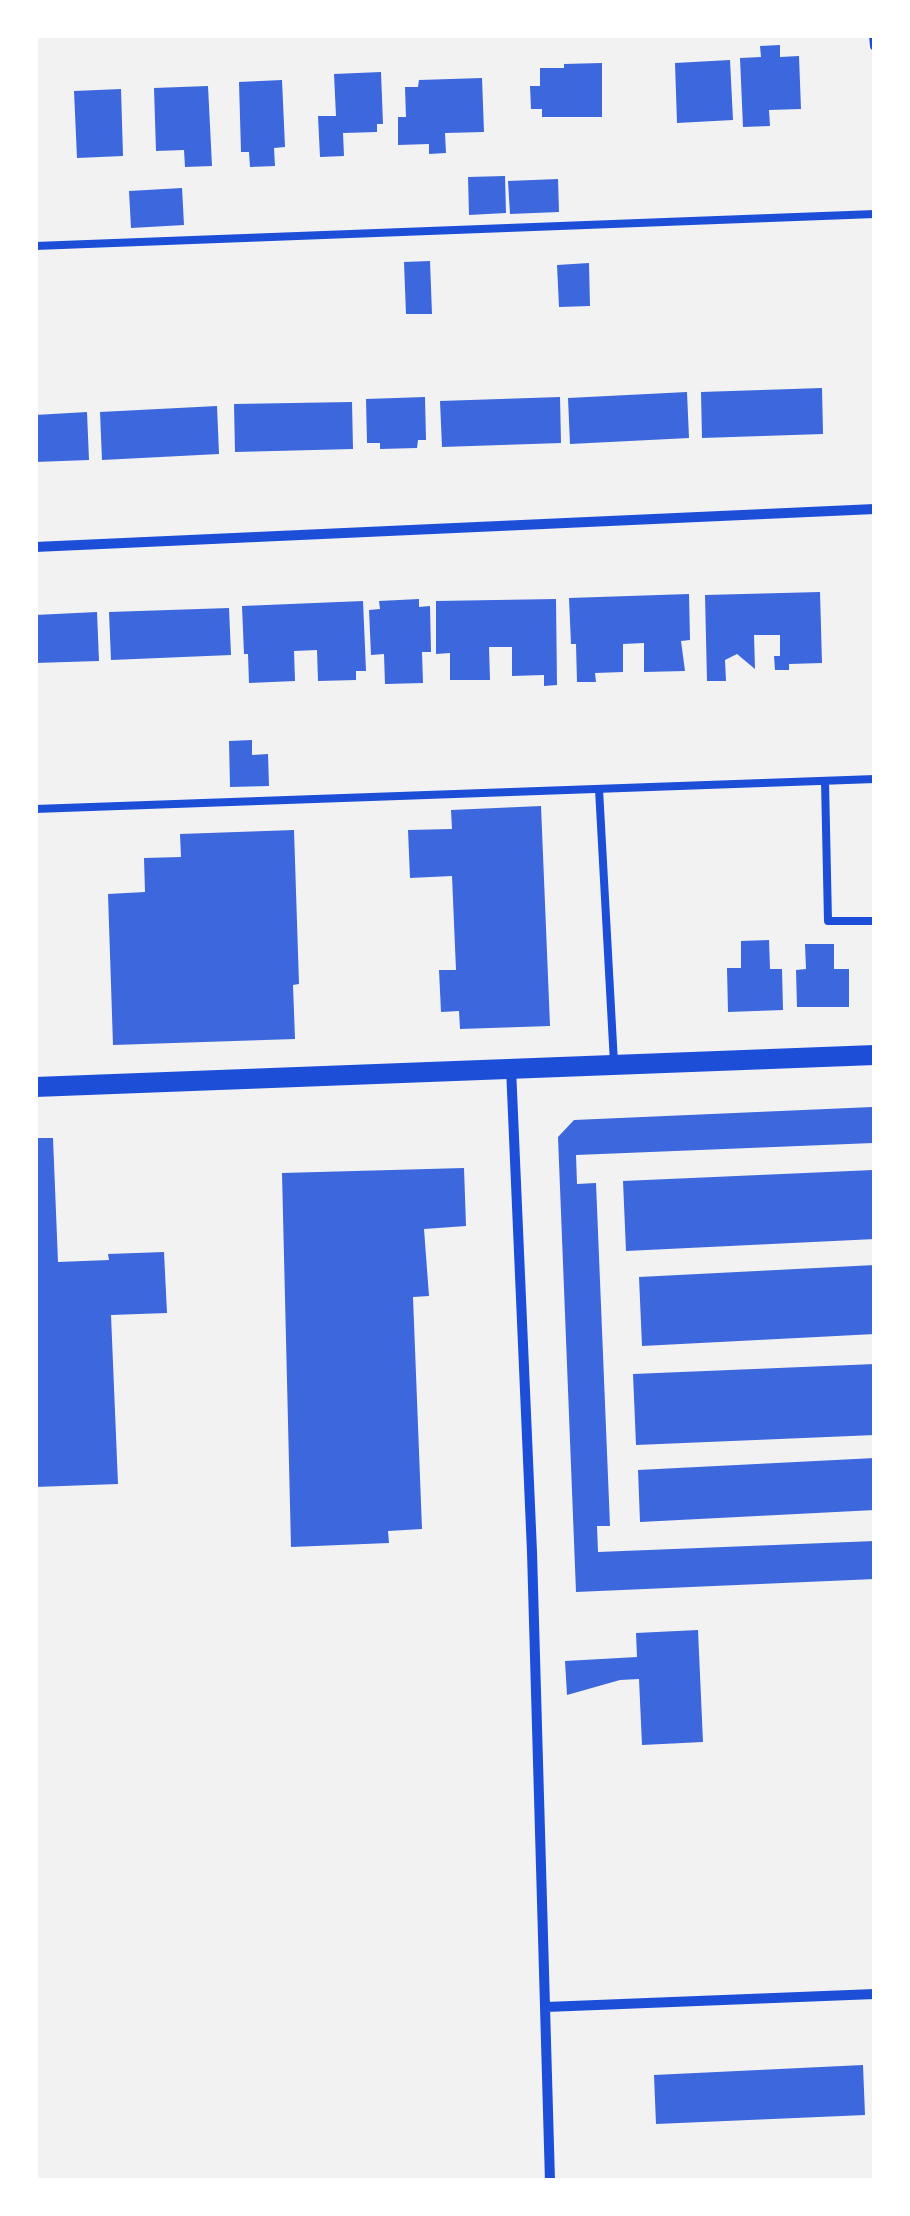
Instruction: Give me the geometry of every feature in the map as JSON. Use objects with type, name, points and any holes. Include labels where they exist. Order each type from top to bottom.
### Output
[{"type":"main road","points":[[35,1087],[875,1055]]},
{"type":"street","points":[[874,35],[875,46]]},
{"type":"street","points":[[35,547],[875,509]]},
{"type":"street","points":[[511,1067],[532,1552],[550,2181]]},
{"type":"street","points":[[546,2007],[875,1994]]},
{"type":"lane","points":[[35,246],[875,214]]},
{"type":"lane","points":[[35,809],[875,779]]},
{"type":"lane","points":[[824,781],[828,921],[875,921]]},
{"type":"lane","points":[[599,790],[614,1063]]},
{"type":"building","points":[[780,45],[780,57],[799,56],[801,109],[769,110],[770,126],[743,127],[740,58],[761,57],[760,46]]},
{"type":"building","points":[[730,60],[733,120],[677,123],[675,63]]},
{"type":"building","points":[[602,63],[602,117],[542,117],[542,109],[531,109],[530,86],[540,86],[540,68]]},
{"type":"building","points":[[381,72],[383,124],[377,124],[377,132],[343,133],[344,156],[320,157],[318,116],[336,116],[334,74]]},
{"type":"building","points":[[482,78],[484,132],[445,133],[446,153],[429,154],[429,144],[398,145],[398,117],[406,117],[405,87],[418,87],[419,80]]},
{"type":"building","points":[[282,80],[285,147],[274,148],[275,166],[250,167],[249,152],[241,152],[239,82]]},
{"type":"building","points":[[208,86],[212,166],[185,167],[184,150],[156,151],[154,88]]},
{"type":"building","points":[[121,89],[123,156],[77,158],[74,91]]},
{"type":"building","points":[[505,176],[506,213],[469,215],[468,177]]},
{"type":"building","points":[[558,179],[559,212],[510,214],[508,181]]},
{"type":"building","points":[[182,188],[184,225],[131,228],[129,191]]},
{"type":"building","points":[[430,261],[432,314],[406,314],[404,262]]},
{"type":"building","points":[[589,263],[590,306],[559,307],[557,265]]},
{"type":"building","points":[[822,388],[823,434],[702,438],[701,392]]},
{"type":"building","points":[[687,392],[689,438],[570,444],[568,398]]},
{"type":"building","points":[[425,397],[426,440],[418,440],[417,448],[380,449],[380,443],[367,443],[366,399]]},
{"type":"building","points":[[560,397],[561,443],[442,447],[440,401]]},
{"type":"building","points":[[352,402],[353,449],[235,452],[234,404]]},
{"type":"building","points":[[217,406],[219,454],[102,460],[100,412]]},
{"type":"building","points":[[87,412],[89,460],[35,462],[35,415]]},
{"type":"building","points":[[820,592],[822,663],[789,664],[789,670],[775,670],[780,635],[754,635],[755,669],[737,654],[725,660],[726,681],[707,681],[705,595]]},
{"type":"building","points":[[689,594],[690,640],[681,641],[685,671],[644,672],[644,643],[623,644],[623,672],[595,673],[596,682],[577,682],[569,598]]},
{"type":"building","points":[[419,599],[419,607],[430,606],[431,652],[422,652],[423,683],[385,684],[384,654],[371,655],[369,610],[380,609],[379,601]]},
{"type":"building","points":[[556,599],[557,685],[544,686],[544,675],[512,676],[512,647],[489,647],[490,680],[450,680],[450,653],[436,654],[436,601]]},
{"type":"building","points":[[363,601],[366,671],[356,671],[356,680],[318,681],[317,650],[294,651],[295,681],[249,683],[242,606]]},
{"type":"building","points":[[229,608],[231,655],[111,660],[109,612]]},
{"type":"building","points":[[97,612],[99,661],[35,663],[35,615]]},
{"type":"building","points":[[252,740],[252,755],[268,754],[269,786],[230,787],[229,741]]},
{"type":"building","points":[[541,806],[550,1026],[460,1029],[459,1011],[441,1012],[439,970],[456,970],[452,876],[410,878],[408,830],[452,829],[451,810]]},
{"type":"building","points":[[294,830],[299,984],[293,985],[295,1039],[113,1045],[108,894],[145,892],[144,858],[181,857],[180,834]]},
{"type":"building","points":[[769,940],[770,969],[782,969],[783,1010],[728,1012],[727,968],[741,968],[741,941]]},
{"type":"building","points":[[805,944],[834,944],[834,969],[849,969],[849,1007],[797,1007],[796,970],[806,969]]},
{"type":"building","points":[[872,1107],[873,1143],[576,1155],[577,1184],[596,1183],[610,1526],[597,1526],[598,1552],[875,1541],[875,1579],[576,1592],[558,1137],[574,1120]]},
{"type":"building","points":[[35,1138],[53,1138],[58,1262],[109,1260],[108,1254],[164,1252],[167,1313],[111,1315],[118,1484],[35,1487]]},
{"type":"building","points":[[464,1168],[466,1226],[424,1229],[429,1296],[413,1297],[422,1529],[388,1531],[389,1543],[291,1547],[282,1173]]},
{"type":"building","points":[[873,1170],[875,1239],[626,1251],[623,1181]]},
{"type":"building","points":[[875,1265],[875,1334],[642,1346],[639,1277]]},
{"type":"building","points":[[875,1364],[875,1435],[636,1445],[633,1374]]},
{"type":"building","points":[[875,1458],[875,1510],[640,1522],[638,1470]]},
{"type":"building","points":[[698,1630],[703,1742],[642,1745],[639,1679],[620,1680],[567,1695],[565,1661],[637,1657],[636,1633]]},
{"type":"building","points":[[863,2065],[865,2115],[656,2124],[654,2075]]}]
